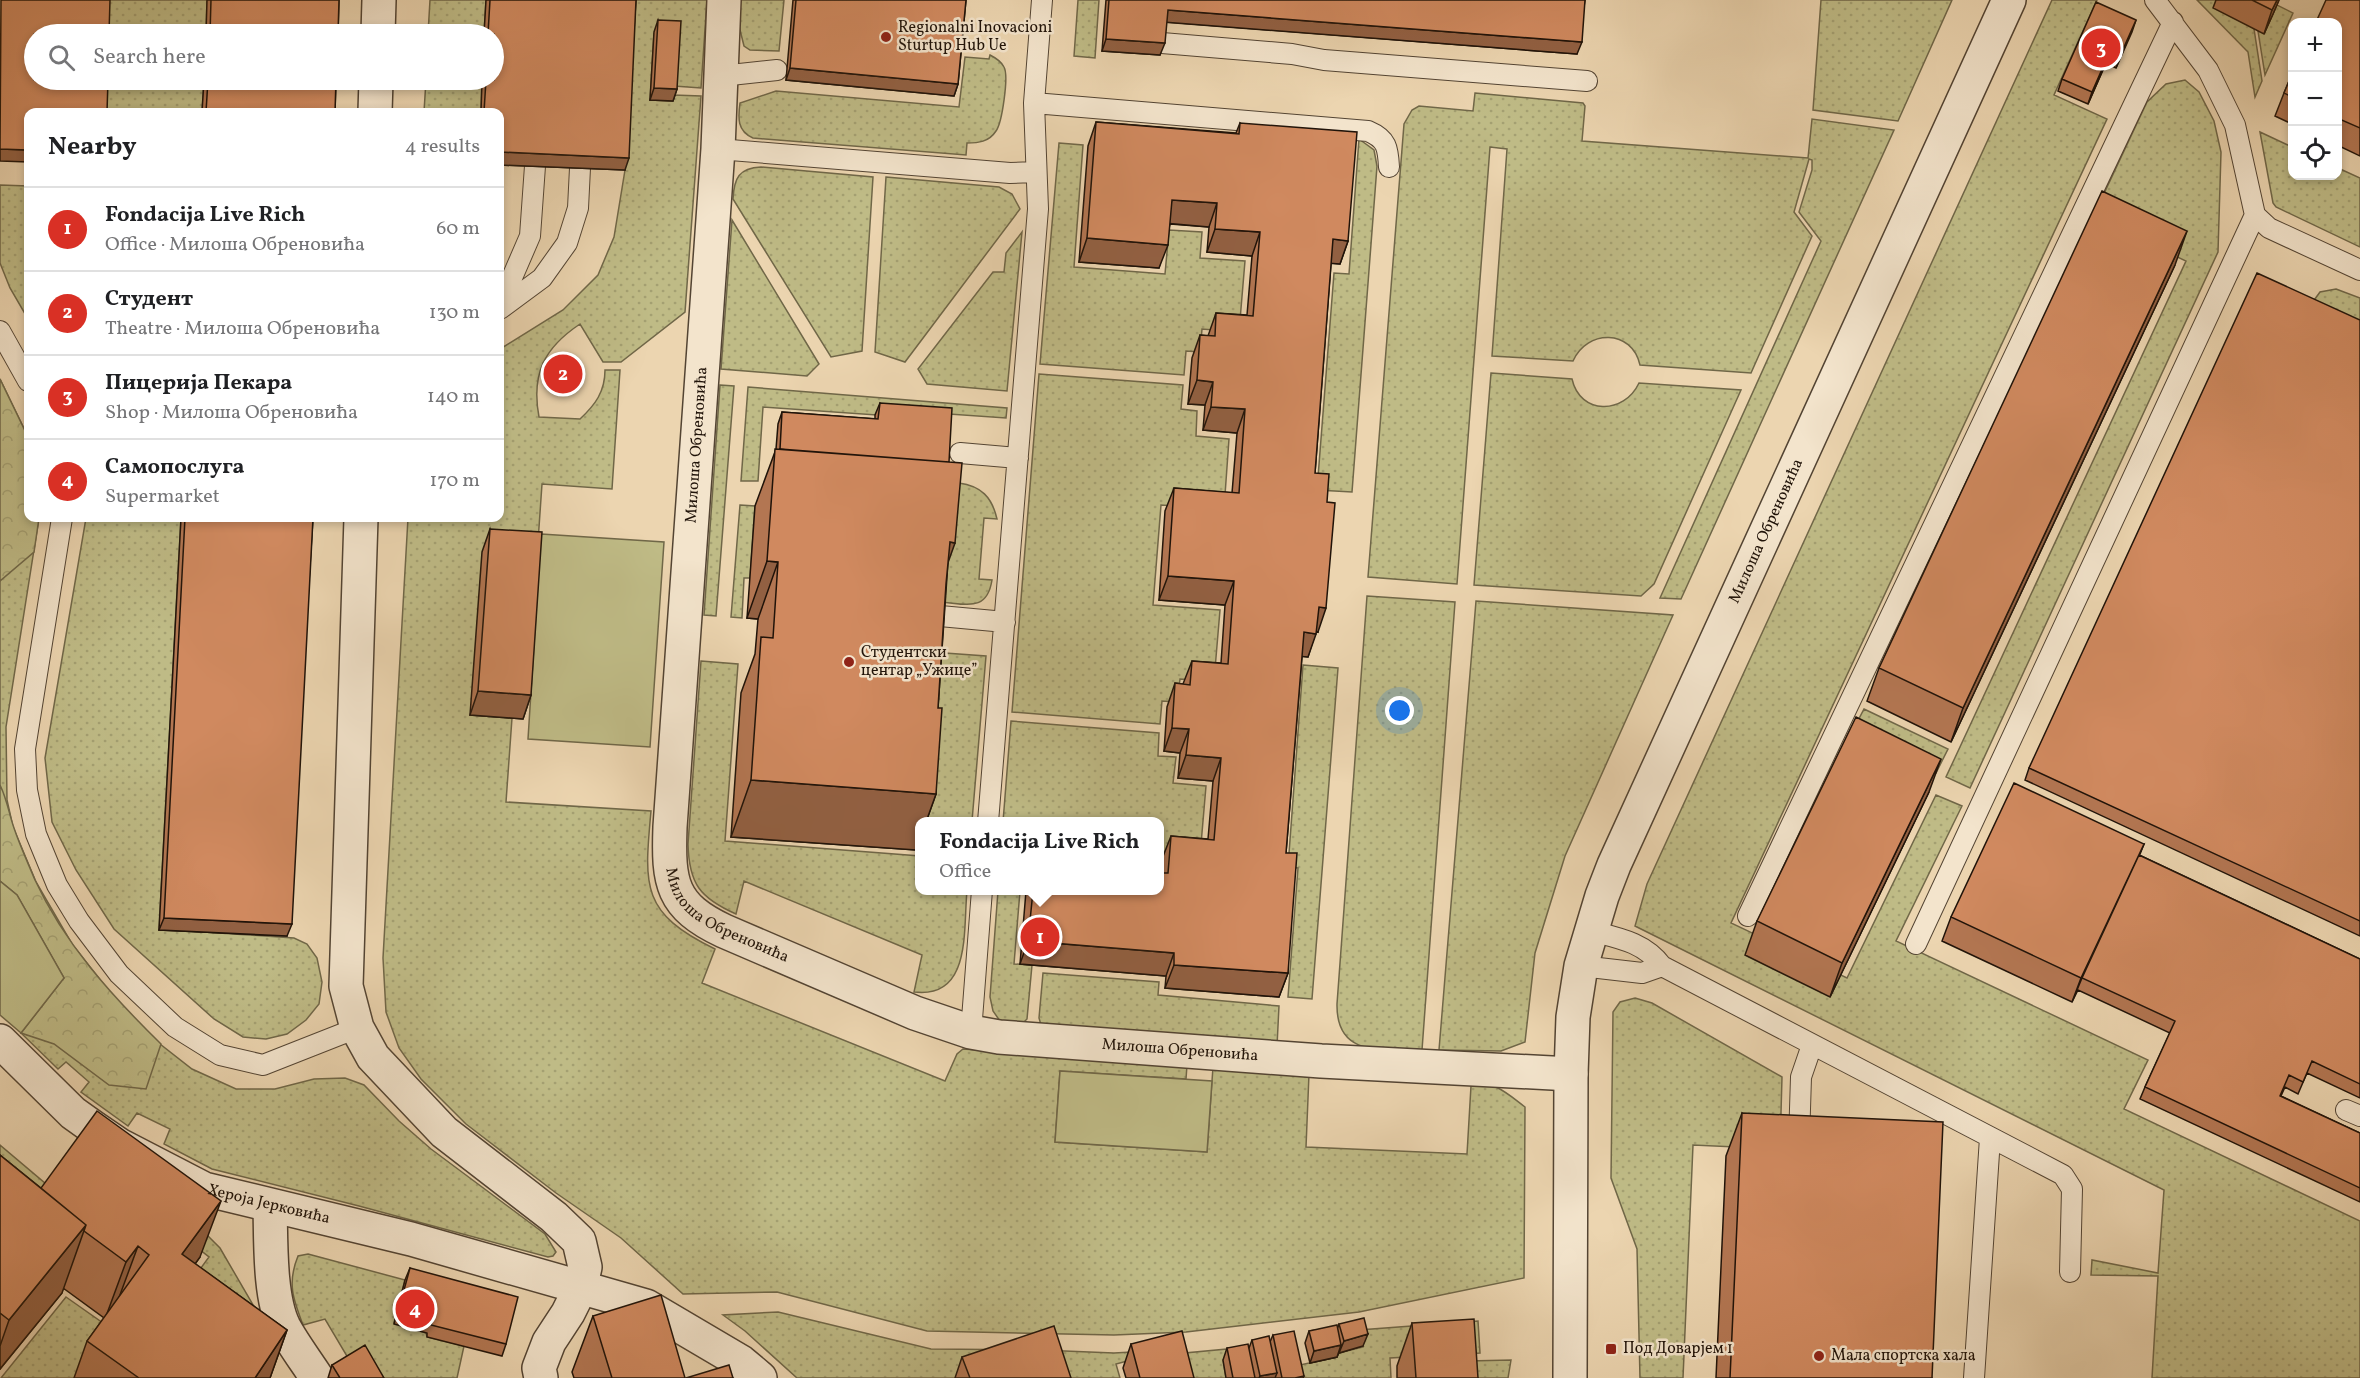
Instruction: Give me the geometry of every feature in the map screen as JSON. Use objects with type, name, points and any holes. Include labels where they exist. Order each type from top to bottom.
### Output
[{"type":"street","points":[[378,24],[379,0]]},
{"type":"street","name":"Милоша Обреновића","points":[[724,0],[718,149],[671,816],[670,875],[682,901],[708,924],[915,1013],[970,1032],[999,1037],[1321,1061],[1571,1074]]},
{"type":"street","name":"Милоша Обреновића","points":[[1570,1378],[1571,1074],[1574,1017],[1581,966],[1591,931],[1614,865],[2009,0]]},
{"type":"street","points":[[375,108],[376,90]]},
{"type":"street","points":[[361,522],[346,986],[357,1028],[373,1057],[444,1132],[554,1217],[579,1241],[585,1267],[580,1289],[549,1342],[539,1368],[541,1378]]},
{"type":"street","name":"Хероја Јерковића","points":[[0,1041],[74,1113],[119,1145],[204,1189],[411,1239],[646,1306],[741,1362],[760,1378]]},
{"type":"street","points":[[270,1206],[271,1263],[279,1315],[316,1378]]},
{"type":"lane","points":[[988,817],[1038,209],[1034,103],[1042,0]]},
{"type":"lane","points":[[2155,0],[2174,22],[2208,70],[2235,125],[2255,215],[2269,228],[2360,270]]},
{"type":"lane","points":[[1748,916],[2174,22]]},
{"type":"lane","points":[[1162,43],[1299,55],[1335,61],[1587,81]]},
{"type":"lane","points":[[721,76],[777,70]]},
{"type":"lane","points":[[1034,103],[1353,128],[1380,136],[1388,148],[1389,167]]},
{"type":"lane","points":[[718,149],[1010,173],[1036,172]]},
{"type":"lane","points":[[504,292],[530,236],[535,166]]},
{"type":"lane","points":[[504,306],[542,278],[567,243],[578,208],[580,168]]},
{"type":"lane","points":[[1916,944],[2255,215]]},
{"type":"lane","points":[[0,331],[24,374]]},
{"type":"lane","points":[[960,453],[1018,458]]},
{"type":"lane","points":[[61,522],[25,749],[27,790],[36,834],[57,885],[79,921],[119,974],[175,1028],[220,1055],[263,1065],[357,1028]]},
{"type":"lane","points":[[940,616],[1005,622]]},
{"type":"lane","points":[[970,1032],[982,895]]},
{"type":"lane","points":[[1591,931],[1637,944],[1652,954],[1662,966],[2063,1175],[2072,1189],[2073,1202],[2070,1272]]},
{"type":"lane","points":[[1581,966],[1642,973],[1662,966]]},
{"type":"lane","points":[[1799,1159],[1801,1077],[1812,1045]]},
{"type":"lane","points":[[1974,1378],[1990,1138]]},
{"type":"green space","points":[[106,0],[207,0],[206,24],[105,24]]},
{"type":"green space","points":[[430,0],[486,0],[485,24],[429,24]]},
{"type":"green space","points":[[633,0],[707,0],[701,88],[674,86],[654,33],[650,100],[673,95],[701,96],[685,312],[621,362],[603,362],[580,324],[557,343],[543,363],[539,375],[537,402],[539,417],[580,419],[598,398],[605,378],[605,370],[620,370],[612,489],[542,484],[537,556],[488,716],[512,718],[506,802],[651,811],[648,860],[653,895],[660,910],[673,923],[715,949],[702,983],[945,1081],[957,1054],[963,1049],[1187,1065],[1186,1079],[1060,1071],[1055,1142],[1207,1152],[1213,1067],[1309,1074],[1306,1147],[1467,1154],[1471,1086],[1486,1084],[1500,1089],[1525,1107],[1524,1278],[1359,1312],[1186,1332],[1114,1335],[927,1331],[777,1292],[683,1294],[621,1238],[556,1193],[466,1124],[421,1079],[399,1048],[386,1012],[383,958],[408,522],[504,522],[504,347],[563,310],[598,275],[614,237],[625,170]]},
{"type":"green space","points":[[739,0],[784,0],[779,51],[750,50],[744,46],[739,26]]},
{"type":"green space","points":[[1078,0],[1099,0],[1095,58],[1074,56]]},
{"type":"green space","points":[[1821,0],[1952,0],[1898,121],[1813,110]]},
{"type":"green space","points":[[2052,0],[2097,0],[2054,95],[2107,119],[1731,923],[1847,978],[1936,795],[1962,806],[1896,941],[2148,1060],[2124,1109],[2360,1221],[2360,1378],[2152,1378],[2158,1276],[2091,1275],[2092,1260],[2158,1273],[2164,1190],[1635,926],[1647,884]]},
{"type":"green space","points":[[2197,0],[2218,0],[2254,29],[2262,81],[2255,97],[2248,52]]},
{"type":"green space","points":[[2267,0],[2293,13],[2291,18],[2288,18],[2288,24],[2265,75],[2258,31],[2264,33]]},
{"type":"green space","points":[[990,55],[1001,63],[1005,72],[1004,99],[1000,119],[996,131],[990,138],[967,143],[966,155],[753,138],[741,128],[740,103],[776,91],[959,107],[965,57],[989,59]]},
{"type":"green space","points":[[2185,80],[2199,92],[2214,121],[2221,152],[2218,252],[1970,788],[1946,777],[2186,261],[2093,217],[2147,102],[2166,84]]},
{"type":"green space","points":[[104,90],[203,90],[202,108],[103,108]]},
{"type":"green space","points":[[425,90],[482,90],[481,108],[424,108]]},
{"type":"green space","points":[[1475,93],[1583,103],[1585,106],[1582,141],[1808,158],[1812,119],[1894,130],[1681,599],[1660,598],[1821,241],[1799,212],[1812,170],[1812,160],[1809,159],[1794,212],[1812,236],[1751,373],[1640,365],[1635,353],[1628,345],[1619,339],[1609,338],[1588,343],[1573,361],[1492,356],[1507,149],[1490,147],[1457,584],[1368,577],[1404,124],[1412,110],[1419,106],[1473,111]]},
{"type":"green space","points":[[2260,132],[2288,145],[2288,180],[2342,180],[2342,170],[2360,178],[2360,247],[2276,207],[2273,203]]},
{"type":"green space","points":[[1359,139],[1374,150],[1377,166],[1352,492],[1317,490],[1334,273],[1349,274]]},
{"type":"green space","points":[[1059,143],[1083,145],[1074,267],[1165,274],[1169,230],[1202,232],[1200,258],[1245,261],[1239,332],[1202,329],[1200,352],[1186,351],[1184,375],[1040,364]]},
{"type":"green space","points":[[761,167],[873,177],[862,351],[831,357],[733,199],[736,180],[739,176],[747,169]]},
{"type":"green space","points":[[886,177],[999,187],[1012,194],[1020,209],[905,362],[875,352]]},
{"type":"green space","points":[[0,185],[24,186],[24,312],[10,288],[0,263]]},
{"type":"green space","points":[[732,220],[819,364],[807,376],[721,369]]},
{"type":"green space","points":[[1022,232],[1007,391],[927,384],[918,369],[993,272],[1004,272],[1006,253]]},
{"type":"green space","points":[[2336,289],[2360,298],[2360,325],[2312,303],[2320,292]]},
{"type":"green space","points":[[1491,373],[1572,379],[1577,391],[1584,399],[1593,405],[1603,406],[1623,401],[1639,383],[1741,390],[1654,584],[1641,596],[1474,585]]},
{"type":"green space","points":[[1039,374],[1183,385],[1181,409],[1197,411],[1196,436],[1229,439],[1224,509],[1161,505],[1153,605],[1220,610],[1214,681],[1180,679],[1177,702],[1162,701],[1160,724],[1012,712]]},
{"type":"green space","points":[[0,379],[24,429],[24,522],[38,522],[6,727],[7,800],[13,827],[36,882],[72,944],[116,1000],[160,1044],[192,1069],[236,1089],[275,1089],[314,1079],[345,1078],[364,1085],[399,1121],[431,1149],[545,1234],[556,1252],[553,1256],[548,1257],[212,1169],[164,1144],[170,1129],[137,1113],[128,1126],[81,1092],[89,1082],[66,1062],[58,1069],[21,1033],[64,978],[17,895],[0,881]]},
{"type":"green space","points":[[0,379],[24,429],[24,522],[38,522],[34,552],[0,581]]},
{"type":"green space","points":[[720,385],[734,386],[716,616],[704,615]]},
{"type":"green space","points":[[748,387],[1007,408],[1006,418],[949,414],[948,420],[763,407],[758,481],[741,481]]},
{"type":"green space","points":[[959,483],[974,487],[984,494],[989,499],[997,519],[984,518],[979,579],[992,580],[986,597],[974,604],[941,602]]},
{"type":"green space","points":[[740,505],[755,506],[750,578],[744,578],[742,618],[731,617]]},
{"type":"green space","points":[[85,522],[181,522],[159,929],[294,938],[307,944],[317,958],[322,982],[319,1004],[306,1020],[287,1034],[266,1039],[243,1037],[214,1019],[114,929],[76,870],[52,822],[45,758]]},
{"type":"green space","points":[[541,534],[664,542],[650,747],[528,739]]},
{"type":"green space","points":[[1367,596],[1455,602],[1422,1050],[1364,1047],[1353,1042],[1344,1034],[1339,1021],[1337,1004]]},
{"type":"green space","points":[[1476,601],[1673,615],[1565,856],[1535,953],[1525,1042],[1501,1051],[1439,1050]]},
{"type":"green space","points":[[931,652],[986,656],[972,817],[923,817]]},
{"type":"green space","points":[[701,661],[738,664],[725,841],[915,856],[915,895],[967,895],[964,942],[955,973],[946,985],[933,991],[914,992],[922,955],[744,881],[736,914],[713,902],[699,888],[691,870],[688,844]]},
{"type":"green space","points":[[1303,665],[1338,668],[1312,999],[1288,997],[1298,868],[1288,867]]},
{"type":"green space","points":[[1864,709],[1948,749],[1936,773],[1852,732]]},
{"type":"green space","points":[[1011,721],[1159,733],[1158,756],[1176,757],[1173,783],[1206,786],[1200,856],[1164,853],[1164,817],[1003,817]]},
{"type":"green space","points":[[0,785],[16,835],[35,880],[60,925],[90,967],[124,1007],[161,1044],[146,1089],[109,1085],[54,1044],[21,1033],[64,978],[17,895],[0,881]]},
{"type":"green space","points":[[0,881],[17,895],[64,978],[21,1033],[0,1015]]},
{"type":"green space","points":[[998,895],[1020,895],[1014,964],[1032,965],[1027,1019],[1021,1025],[1000,1021],[993,1011],[990,997]]},
{"type":"green space","points":[[1043,973],[1159,982],[1158,995],[1279,1006],[1277,1046],[1041,1025],[1039,1018]]},
{"type":"green space","points":[[1635,998],[1652,1003],[1782,1077],[1780,1149],[1693,1145],[1683,1378],[1640,1378],[1637,1249],[1611,1178],[1613,1012],[1620,1002]]},
{"type":"green space","points":[[1060,1071],[1212,1081],[1207,1152],[1055,1142]]},
{"type":"green space","points":[[0,1145],[46,1184],[27,1212],[0,1191]]},
{"type":"green space","points":[[199,1227],[220,1248],[260,1317],[171,1309],[209,1257],[190,1242]]},
{"type":"green space","points":[[308,1254],[405,1280],[394,1323],[426,1333],[427,1337],[464,1346],[457,1378],[373,1378],[351,1363],[325,1319],[303,1325],[294,1299],[292,1283],[298,1256]]},
{"type":"green space","points":[[66,1297],[110,1328],[74,1378],[1,1378]]},
{"type":"green space","points":[[778,1312],[931,1349],[1032,1350],[993,1378],[797,1378],[745,1331],[723,1315]]},
{"type":"green space","points":[[1478,1321],[1480,1353],[1390,1358],[1391,1378],[1297,1378],[1295,1366],[1337,1357],[1339,1353],[1363,1347],[1359,1330]]},
{"type":"green space","points":[[1290,1343],[1223,1360],[1226,1378],[1192,1378],[1185,1353]]},
{"type":"green space","points":[[1040,1350],[1114,1353],[1168,1350],[1116,1364],[1120,1378],[1049,1378]]},
{"type":"green space","points":[[1511,1360],[1508,1378],[1469,1378],[1468,1361]]},
{"type":"building","points":[[1,0],[110,0],[109,24],[24,24],[24,90],[108,90],[107,108],[24,108],[24,150],[0,149]]},
{"type":"building","points":[[211,0],[339,0],[338,24],[210,24]]},
{"type":"building","points":[[490,0],[636,0],[629,158],[504,152],[504,108],[484,108],[485,90],[504,90],[504,24],[489,24]]},
{"type":"building","points":[[796,0],[966,0],[958,84],[790,68]]},
{"type":"building","points":[[1109,0],[1585,0],[1582,42],[1168,10],[1165,43],[1106,39]]},
{"type":"building","points":[[2252,0],[2277,0],[2272,10]]},
{"type":"building","points":[[2326,0],[2360,0],[2360,128],[2342,120],[2342,18],[2318,18]]},
{"type":"building","points":[[2096,2],[2136,20],[2120,56],[2110,51],[2092,92],[2062,79]]},
{"type":"building","points":[[658,20],[681,21],[677,89],[654,88]]},
{"type":"building","points":[[2288,84],[2288,95],[2284,93]]},
{"type":"building","points":[[207,90],[336,90],[335,108],[206,108]]},
{"type":"building","points":[[1096,122],[1239,134],[1240,123],[1357,132],[1348,241],[1333,239],[1315,473],[1329,474],[1327,502],[1335,503],[1326,608],[1319,607],[1316,634],[1304,632],[1286,853],[1297,853],[1288,973],[1174,965],[1174,953],[1028,941],[1033,895],[1164,895],[1164,873],[1168,873],[1171,836],[1214,840],[1221,758],[1186,755],[1189,729],[1172,728],[1175,683],[1190,685],[1192,661],[1228,664],[1234,581],[1168,576],[1174,488],[1239,493],[1245,409],[1211,407],[1213,382],[1197,380],[1200,335],[1215,336],[1216,313],[1253,316],[1260,232],[1215,229],[1217,203],[1172,200],[1168,245],[1087,238]]},
{"type":"building","points":[[2102,191],[2187,231],[1963,708],[1879,668]]},
{"type":"building","points":[[2257,273],[2360,320],[2360,921],[2029,768]]},
{"type":"building","points":[[880,403],[952,408],[949,462],[780,449],[782,412],[878,419]]},
{"type":"building","points":[[775,449],[962,463],[955,543],[950,542],[946,584],[938,708],[942,708],[936,794],[751,780],[761,637],[773,638],[778,562],[767,561]]},
{"type":"building","points":[[185,522],[313,522],[292,924],[164,918]]},
{"type":"building","points":[[490,529],[542,532],[531,695],[478,691]]},
{"type":"building","points":[[1856,717],[1941,759],[1842,963],[1757,921]]},
{"type":"building","points":[[2014,783],[2144,844],[2081,978],[1951,917]]},
{"type":"building","points":[[2139,855],[2360,959],[2360,1084],[2312,1061],[2303,1082],[2289,1075],[2280,1096],[2360,1133],[2360,1188],[2145,1087],[2175,1021],[2082,978]]},
{"type":"building","points":[[97,1111],[221,1201],[182,1254],[287,1330],[255,1378],[139,1378],[87,1341],[149,1255],[138,1246],[126,1262],[84,1231],[86,1225],[41,1188]]},
{"type":"building","points":[[1742,1113],[1943,1122],[1932,1378],[1730,1378]]},
{"type":"building","points":[[0,1155],[86,1225],[9,1320],[0,1313]]},
{"type":"building","points":[[410,1268],[518,1297],[506,1344],[431,1325],[432,1321],[398,1312]]},
{"type":"building","points":[[661,1295],[685,1378],[612,1378],[593,1316]]},
{"type":"building","points":[[1364,1318],[1368,1334],[1344,1341],[1339,1324]]},
{"type":"building","points":[[1474,1319],[1478,1378],[1416,1378],[1412,1323]]},
{"type":"building","points":[[1337,1325],[1341,1345],[1314,1351],[1309,1331]]},
{"type":"building","points":[[1054,1326],[1071,1378],[970,1378],[962,1357]]},
{"type":"building","points":[[1182,1331],[1194,1378],[1140,1378],[1131,1344]]},
{"type":"building","points":[[1294,1331],[1304,1376],[1282,1378],[1273,1335]]},
{"type":"building","points":[[1269,1336],[1277,1373],[1260,1376],[1252,1340]]},
{"type":"building","points":[[1248,1344],[1255,1378],[1233,1378],[1227,1348]]},
{"type":"building","points":[[365,1345],[384,1378],[340,1378],[332,1365]]},
{"type":"building","points":[[729,1365],[733,1378],[686,1378]]},
{"type":"place","name":"Regionalni Inovacioni Sturtup Hub Ue","points":[[886,37]]},
{"type":"place","name":"Пицерија Пекара","points":[[2101,48]]},
{"type":"place","name":"Студент","points":[[563,374]]},
{"type":"place","name":"Студентски центар „Ужице”","points":[[849,662]]},
{"type":"place","name":"Fondacija Live Rich","points":[[1040,937]]},
{"type":"place","name":"Самопослуга","points":[[415,1309]]},
{"type":"place","name":"Под Доварјем 1","points":[[1611,1349]]},
{"type":"place","name":"Мала спортска хала","points":[[1819,1356]]}]
